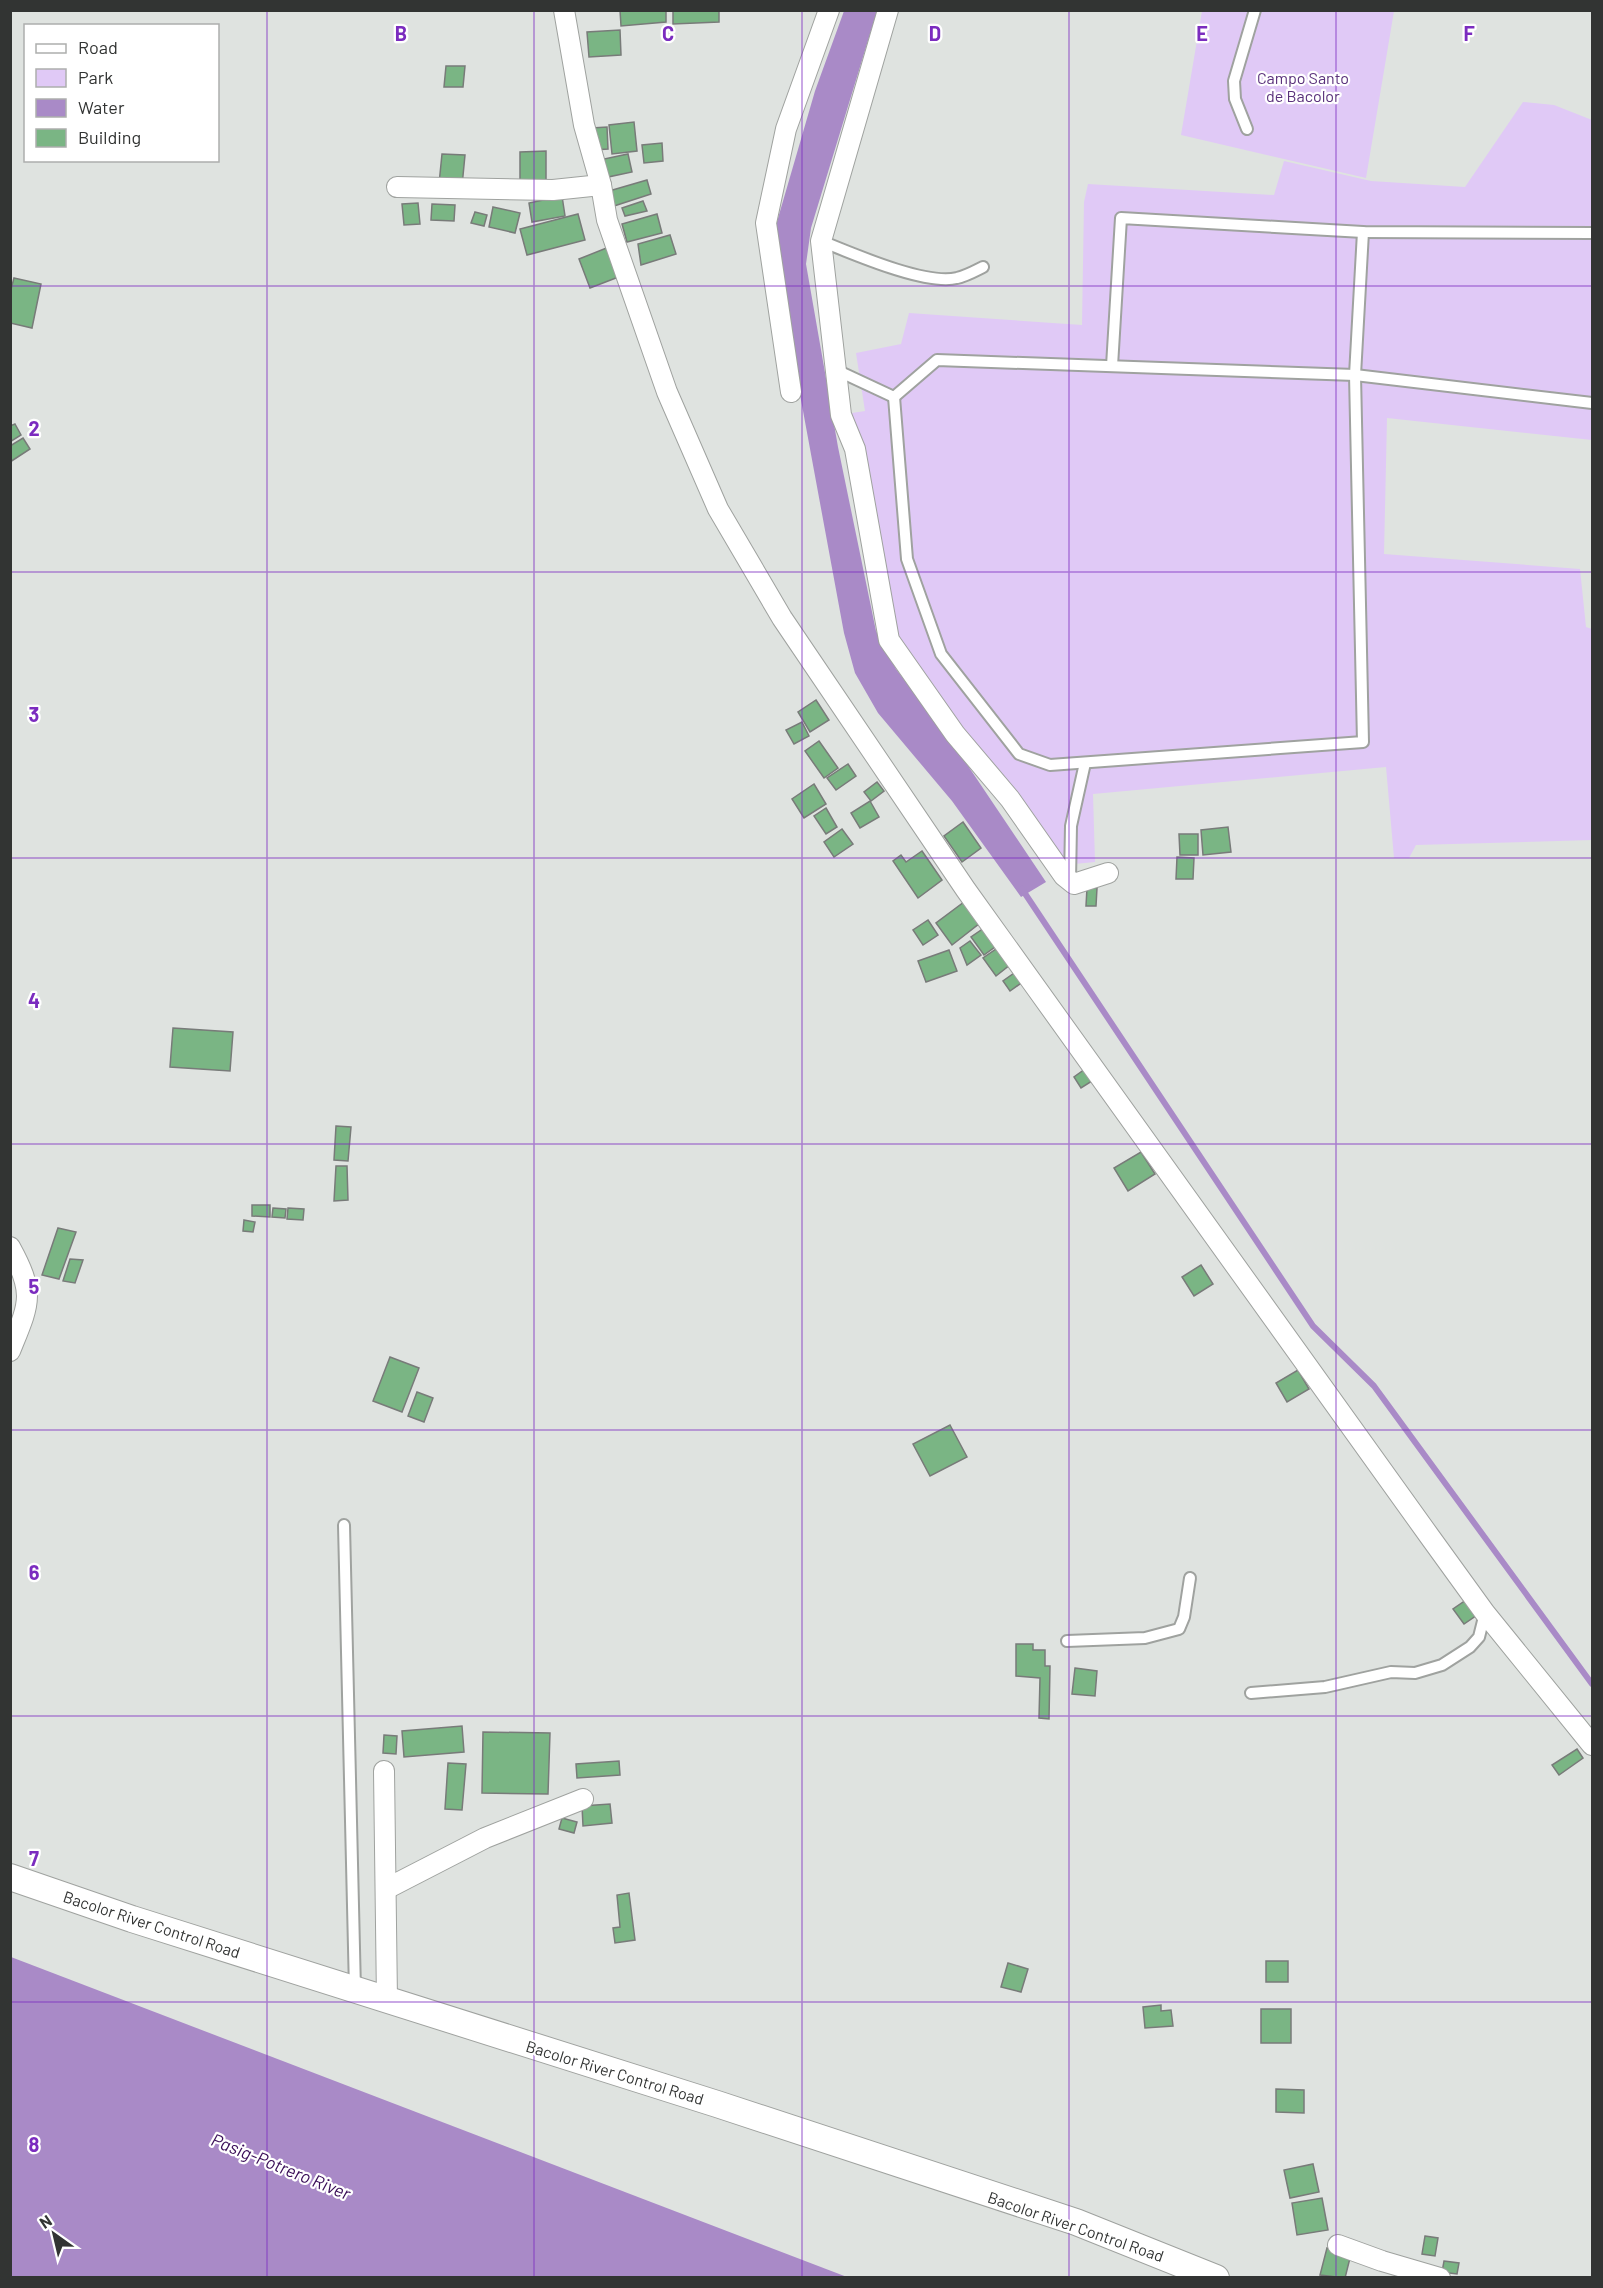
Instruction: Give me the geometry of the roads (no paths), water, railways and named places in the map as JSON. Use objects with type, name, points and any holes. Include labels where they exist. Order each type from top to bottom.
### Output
[{"type":"street","points":[[564,10],[584,125],[601,185],[607,220],[667,392],[718,509],[782,618],[966,890],[1485,1613],[1593,1745]]},
{"type":"street","points":[[791,392],[766,223],[786,129],[829,10]]},
{"type":"street","points":[[888,10],[821,241],[833,369],[841,415],[855,449],[861,477],[889,640],[955,734],[1010,800],[1070,880],[1074,884],[1108,873]]},
{"type":"street","points":[[397,187],[553,190],[601,185]]},
{"type":"street","points":[[10,1247],[30,1294],[10,1351]]},
{"type":"street","points":[[384,1771],[387,2001]]},
{"type":"street","points":[[386,1889],[485,1838],[583,1798]]},
{"type":"street","name":"Bacolor River Control Road","points":[[10,1877],[387,2001],[717,2104],[1076,2223],[1216,2277]]},
{"type":"street","points":[[1338,2245],[1378,2269],[1440,2277]]},
{"type":"lane","points":[[1247,129],[1235,99],[1234,81],[1255,10]]},
{"type":"lane","points":[[1112,366],[1120,218],[1363,232],[1593,233]]},
{"type":"lane","points":[[894,397],[907,559],[940,654],[1019,754],[1050,765],[1364,742],[1355,375],[1363,232]]},
{"type":"lane","points":[[821,241],[882,265],[929,276],[955,279],[983,267]]},
{"type":"lane","points":[[894,397],[937,360],[1355,375],[1593,403]]},
{"type":"lane","points":[[833,369],[894,397]]},
{"type":"lane","points":[[1070,880],[1071,826],[1085,763]]},
{"type":"lane","points":[[344,1525],[355,1990]]},
{"type":"lane","points":[[1067,1641],[1145,1638],[1179,1629],[1184,1617],[1190,1578]]},
{"type":"lane","points":[[1251,1693],[1325,1687],[1391,1672],[1415,1672],[1443,1665],[1470,1647],[1479,1637],[1485,1613]]},
{"type":"water","points":[[844,11],[877,11],[811,228],[806,264],[838,447],[876,631],[896,669],[954,745],[1046,882],[1021,897],[952,801],[878,713],[855,673],[844,633],[794,362],[774,232],[815,91]]},
{"type":"water","name":"Pasig-Potrero River","points":[[11,1957],[847,2277],[11,2277]]},
{"type":"waterway","points":[[1022,889],[1313,1326],[1374,1386],[1592,1684]]},
{"type":"park label","name":"Campo Santo de Bacolor","points":[[1303,86]]}]
